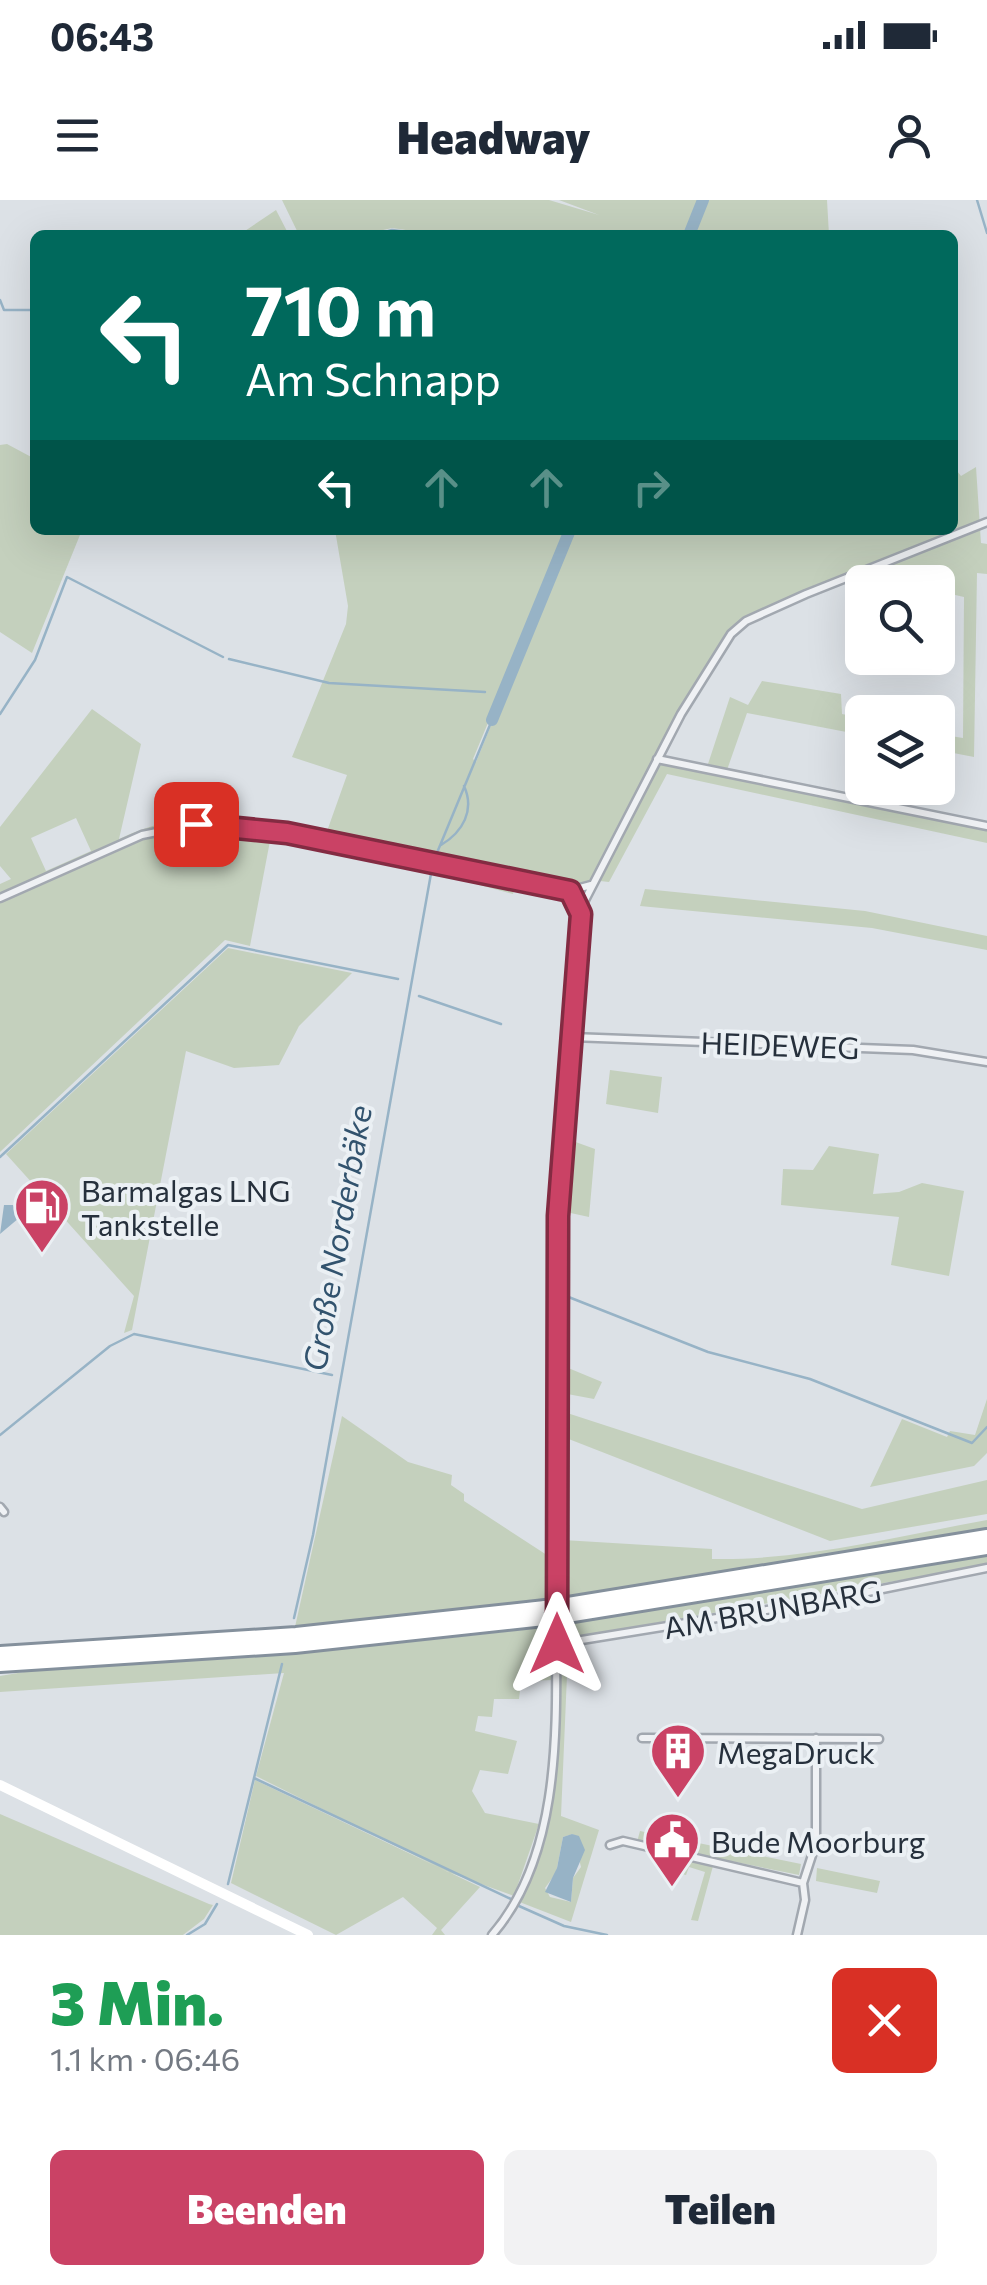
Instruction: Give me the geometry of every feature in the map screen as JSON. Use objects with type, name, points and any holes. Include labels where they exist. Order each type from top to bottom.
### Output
[{"type":"highway","points":[[568,1610],[987,1536]]},
{"type":"highway","points":[[0,1665],[248,1650],[568,1610],[987,1548]]},
{"type":"highway","points":[[0,1653],[276,1636],[544,1613]]},
{"type":"main road","points":[[0,1785],[308,1935]]},
{"type":"street","points":[[958,534],[987,522]]},
{"type":"street","points":[[492,1935],[509,1915],[543,1830],[557,1644],[558,1216],[581,914],[592,884],[657,759],[723,645],[746,621],[955,535]]},
{"type":"street","points":[[657,759],[987,826]]},
{"type":"street","points":[[0,898],[142,836],[196,824],[287,833],[570,891],[592,884]]},
{"type":"street","points":[[570,891],[581,914]]},
{"type":"street","name":"HEIDEWEG","points":[[572,1037],[886,1048],[987,1062]]},
{"type":"street","name":"AM BRUNBARG","points":[[557,1644],[828,1600],[987,1568]]},
{"type":"street","points":[[642,1738],[880,1739]]},
{"type":"street","points":[[797,1935],[806,1896],[802,1883],[816,1843],[816,1738]]},
{"type":"street","points":[[610,1844],[623,1841],[802,1883]]},
{"type":"green space","points":[[282,200],[549,200],[599,215],[559,200],[702,200],[690,230],[297,230]]},
{"type":"green space","points":[[705,200],[827,200],[829,230],[693,230]]},
{"type":"green space","points":[[276,210],[286,230],[246,230]]},
{"type":"green space","points":[[7,444],[30,456],[30,535],[80,535],[32,653],[0,632],[0,445]]},
{"type":"green space","points":[[976,467],[981,543],[987,544],[987,574],[977,573],[974,757],[955,753],[955,737],[963,738],[964,597],[955,595],[955,565],[845,565],[845,576],[744,620],[679,712],[658,762],[845,801],[845,805],[866,805],[987,830],[987,843],[667,774],[609,882],[591,880],[573,887],[518,877],[513,894],[417,868],[270,841],[250,946],[225,940],[0,1152],[0,884],[11,879],[0,866],[0,827],[92,709],[141,744],[119,839],[172,821],[197,818],[247,820],[326,834],[347,775],[292,757],[346,624],[348,606],[336,535],[566,535],[473,759],[476,762],[569,535],[958,535],[958,472],[961,476]],"holes":[[[76,818],[91,851],[46,871],[31,838]]]},
{"type":"green space","points":[[762,681],[841,694],[845,732],[747,713],[727,770],[708,764],[730,697],[748,705]]},
{"type":"green space","points":[[645,889],[865,911],[987,936],[987,950],[872,928],[640,906]]},
{"type":"green space","points":[[228,948],[352,973],[299,1026],[279,1065],[234,1068],[186,1051],[132,1330],[124,1333],[134,1296],[6,1154]]},
{"type":"green space","points":[[610,1070],[662,1077],[658,1113],[606,1104]]},
{"type":"green space","points":[[570,1140],[595,1149],[589,1217],[566,1212]]},
{"type":"green space","points":[[829,1146],[879,1154],[873,1194],[899,1192],[922,1183],[964,1191],[949,1276],[891,1265],[899,1217],[781,1205],[783,1169],[813,1170]]},
{"type":"green space","points":[[561,1365],[602,1382],[594,1399],[562,1393]]},
{"type":"green space","points":[[987,1399],[987,1453],[974,1466],[870,1487],[902,1419],[947,1437],[950,1431],[975,1435]]},
{"type":"green space","points":[[561,1411],[862,1509],[987,1480],[987,1514],[830,1541],[561,1436]]},
{"type":"green space","points":[[342,1416],[408,1462],[452,1475],[451,1485],[464,1494],[464,1501],[553,1559],[561,1559],[563,1540],[712,1549],[712,1559],[746,1559],[850,1546],[987,1520],[987,1528],[712,1577],[561,1598],[560,1578],[554,1576],[554,1598],[295,1627]]},
{"type":"green space","points":[[987,1555],[987,1565],[563,1639],[561,1625]]},
{"type":"green space","points":[[551,1627],[553,1680],[521,1681],[519,1699],[494,1699],[492,1717],[478,1716],[475,1731],[517,1741],[508,1774],[480,1770],[472,1791],[485,1813],[539,1824],[514,1896],[448,1872],[256,1776],[284,1673],[0,1692],[0,1676],[36,1670],[288,1655]]},
{"type":"green space","points":[[568,1652],[561,1816],[599,1830],[571,1922],[517,1901],[540,1843],[547,1813],[556,1752],[561,1658]],"holes":[[[573,1834],[581,1867],[573,1878],[571,1902],[550,1897],[545,1888],[556,1873],[563,1837]]]},
{"type":"green space","points":[[255,1780],[480,1887],[441,1930],[445,1935],[432,1935],[437,1928],[403,1897],[336,1935],[231,1883]]},
{"type":"green space","points":[[0,1814],[213,1905],[204,1919],[183,1935],[0,1935]]},
{"type":"green space","points":[[640,1831],[801,1864],[799,1875],[637,1842]]},
{"type":"green space","points":[[664,1854],[713,1866],[698,1921],[691,1920],[705,1872],[689,1867],[686,1875],[661,1869]]},
{"type":"green space","points":[[817,1868],[880,1881],[877,1893],[816,1881]]},
{"type":"water","points":[[4,1205],[13,1205],[19,1218],[0,1234]]},
{"type":"water","points":[[579,1836],[585,1850],[573,1878],[571,1902],[545,1892],[557,1868],[563,1837]]},
{"type":"waterway","name":"Große Norderbäke","points":[[691,230],[703,200]]},
{"type":"waterway","points":[[977,200],[987,233]]},
{"type":"waterway","points":[[0,300],[4,310],[30,310]]},
{"type":"waterway","name":"Große Norderbäke","points":[[492,720],[568,535]]},
{"type":"waterway","points":[[0,714],[35,660],[67,577],[223,657]]},
{"type":"waterway","points":[[229,659],[329,683],[485,692]]},
{"type":"waterway","name":"Große Norderbäke","points":[[434,860],[492,720]]},
{"type":"waterway","name":"Große Norderbäke","points":[[441,845],[465,820],[468,804],[464,786]]},
{"type":"waterway","name":"Große Norderbäke","points":[[294,1618],[313,1535],[432,868]]},
{"type":"waterway","points":[[0,1157],[228,945],[398,979]]},
{"type":"waterway","points":[[419,996],[501,1024]]},
{"type":"waterway","points":[[566,1296],[708,1352],[810,1379],[972,1443],[987,1427]]},
{"type":"waterway","points":[[0,1435],[110,1346],[134,1334],[332,1375]]},
{"type":"waterway","name":"Große Norderbäke","points":[[228,1884],[282,1664]]},
{"type":"waterway","points":[[254,1778],[511,1899]]},
{"type":"waterway","name":"Große Norderbäke","points":[[187,1935],[205,1924],[217,1904]]},
{"type":"waterway","points":[[519,1906],[564,1926],[607,1935]]},
{"type":"place","name":"Barmalgas LNG Tankstelle","points":[[42,1255]]},
{"type":"place","name":"MegaDruck","points":[[678,1800]]},
{"type":"place","name":"Bude Moorburg","points":[[672,1889]]},
{"type":"route","points":[[196,824],[287,833],[570,891],[577,900],[581,914],[558,1216],[557,1644]]}]
